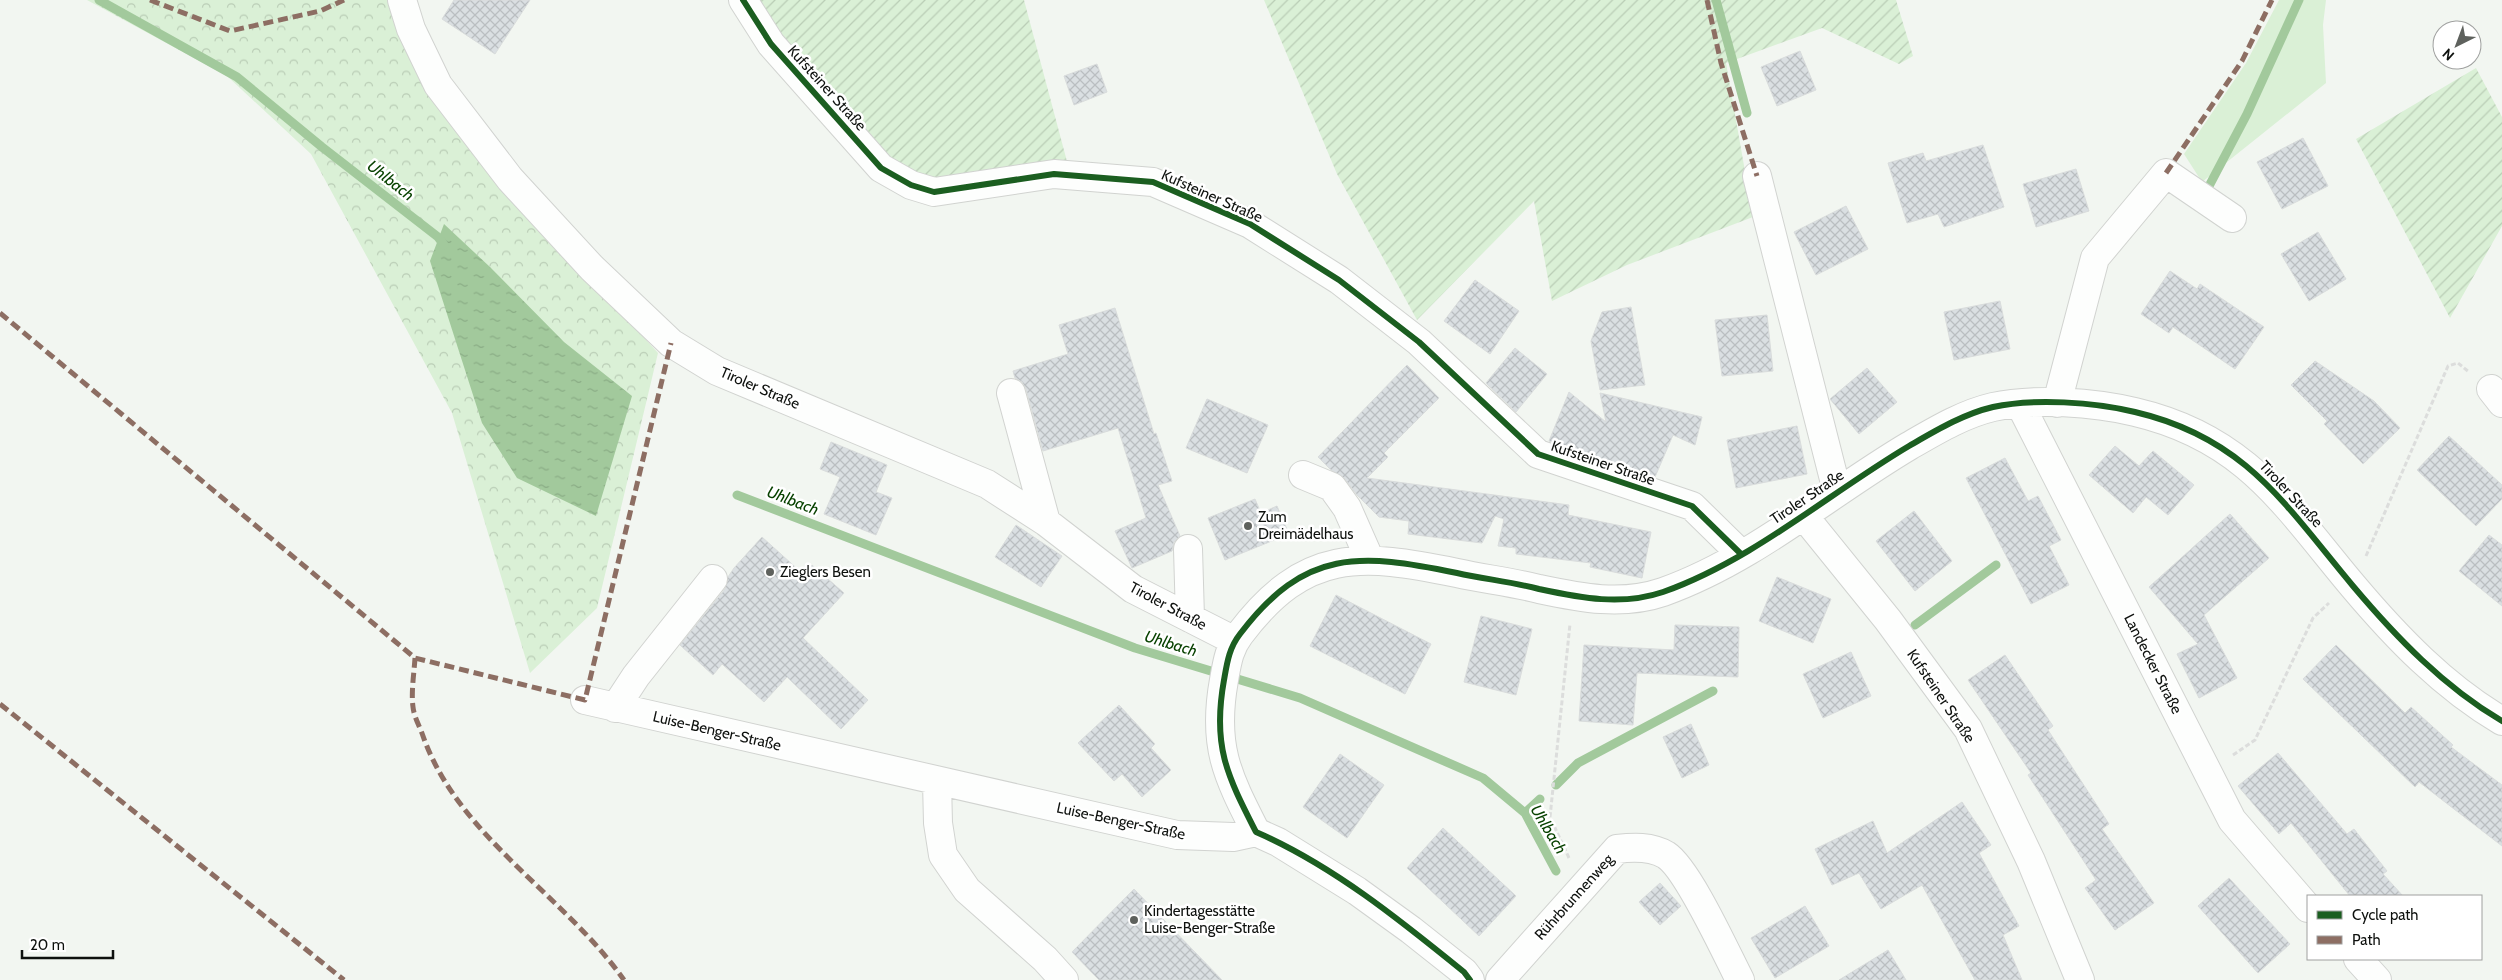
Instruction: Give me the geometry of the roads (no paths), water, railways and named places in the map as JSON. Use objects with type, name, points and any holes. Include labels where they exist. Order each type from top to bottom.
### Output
[{"type":"street","name":"Tiroler Straße","points":[[402,0],[412,29],[438,85],[510,179],[592,268],[671,343],[718,371],[987,484],[1046,522],[1133,589],[1190,618],[1231,649]]},
{"type":"street","name":"Kufsteiner Straße","points":[[743,0],[771,44],[881,168],[911,185],[934,192],[1054,174],[1153,182],[1250,224],[1339,280],[1419,342],[1538,454],[1692,506],[1741,554]]},
{"type":"street","points":[[2057,403],[2095,258],[2166,173],[2232,218]]},
{"type":"street","name":"Tiroler Straße","points":[[1757,176],[1837,491]]},
{"type":"street","points":[[1011,393],[1046,522]]},
{"type":"street","name":"Tiroler Straße","points":[[1256,832],[1225,766],[1218,727],[1221,695],[1231,649],[1266,603],[1286,586],[1308,572],[1348,561],[1370,560],[1410,563],[1573,596],[1615,600],[1639,599],[1686,582],[1741,554],[1804,515],[1837,491],[1935,431],[1992,407],[2020,404],[2057,403],[2098,406],[2135,412],[2176,424],[2242,460],[2267,482],[2294,512],[2390,629],[2458,690],[2502,721]]},
{"type":"street","name":"Landecker Straße","points":[[2020,404],[2232,820],[2307,907]]},
{"type":"street","points":[[1302,475],[1332,487],[1347,508],[1370,560]]},
{"type":"street","name":"Kufsteiner Straße","points":[[1804,515],[1888,620],[1968,729],[2031,861],[2080,980]]},
{"type":"street","points":[[1188,549],[1190,618]]},
{"type":"street","points":[[615,708],[636,676],[714,579]]},
{"type":"street","name":"Luise-Benger-Straße","points":[[585,700],[937,782],[1177,835],[1234,837],[1256,832]]},
{"type":"street","points":[[937,782],[938,823],[943,855],[968,890],[1045,959],[1064,980]]},
{"type":"street","points":[[1256,832],[1278,842],[1357,891],[1419,936],[1464,972],[1470,980]]},
{"type":"street","name":"Rührbrunnenweg","points":[[1500,980],[1617,849],[1641,848],[1666,855],[1682,871],[1740,980]]},
{"type":"street","points":[[2359,960],[2377,980]]},
{"type":"water","points":[[444,224],[490,267],[564,342],[632,396],[596,516],[517,478],[482,423],[430,261]]},
{"type":"waterway","name":"Uhlbach","points":[[99,0],[237,77],[322,147],[438,237],[444,245]]},
{"type":"waterway","points":[[1716,0],[1747,113]]},
{"type":"waterway","points":[[2208,188],[2247,114],[2299,0]]},
{"type":"waterway","name":"Uhlbach","points":[[737,495],[1135,648],[1300,698],[1483,778],[1525,813],[1556,871]]},
{"type":"waterway","points":[[1915,625],[1996,565]]},
{"type":"waterway","points":[[1556,785],[1578,763],[1713,691]]},
{"type":"waterway","points":[[1525,813],[1540,799]]},
{"type":"place","name":"Zum Dreimädelhaus","points":[[1248,526]]},
{"type":"place","name":"Zieglers Besen","points":[[770,572]]},
{"type":"place","name":"Kindertagesstätte Luise-Benger-Straße","points":[[1134,920]]}]
